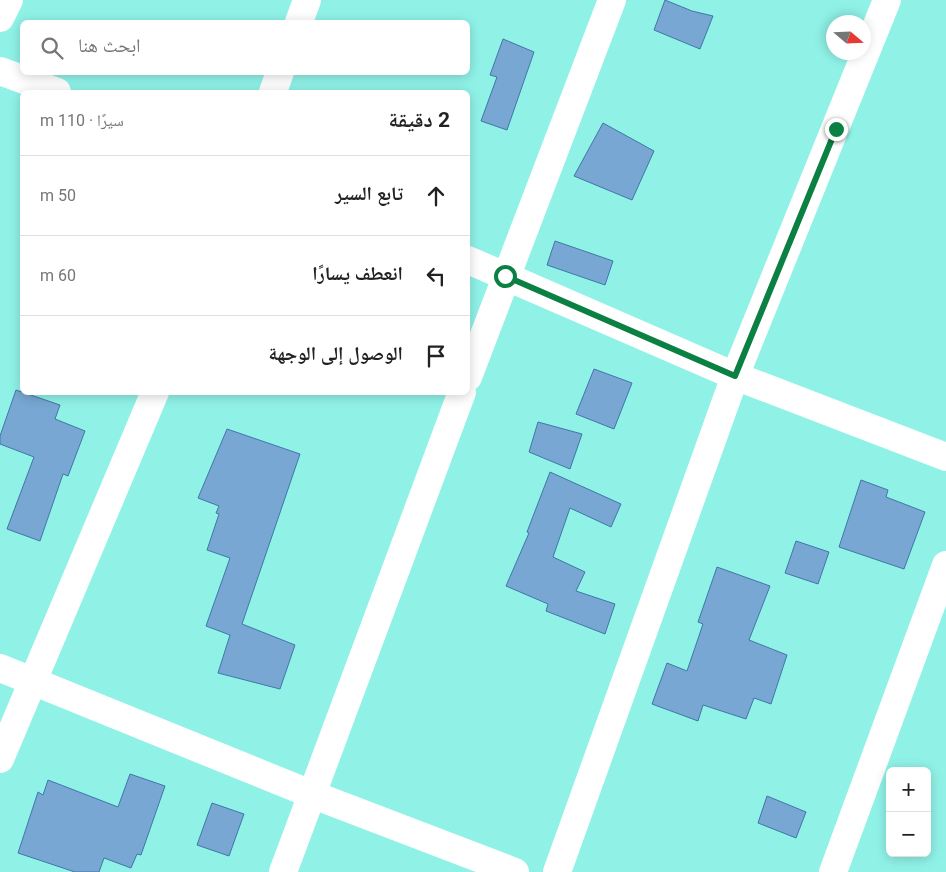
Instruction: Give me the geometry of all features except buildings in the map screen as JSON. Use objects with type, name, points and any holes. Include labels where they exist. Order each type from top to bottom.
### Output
[{"type":"street","points":[[0,18],[9,0]]},
{"type":"street","points":[[300,20],[307,0]]},
{"type":"street","points":[[470,372],[612,0]]},
{"type":"street","points":[[557,872],[735,376],[887,0]]},
{"type":"street","points":[[0,71],[52,90]]},
{"type":"street","points":[[274,90],[279,75]]},
{"type":"street","points":[[470,261],[735,376],[946,457]]},
{"type":"street","points":[[0,759],[154,395]]},
{"type":"street","points":[[283,872],[461,395]]},
{"type":"street","points":[[833,872],[946,565]]},
{"type":"street","points":[[0,668],[311,794],[515,872]]},
{"type":"route","points":[[505,276],[735,376],[836,129]]}]
